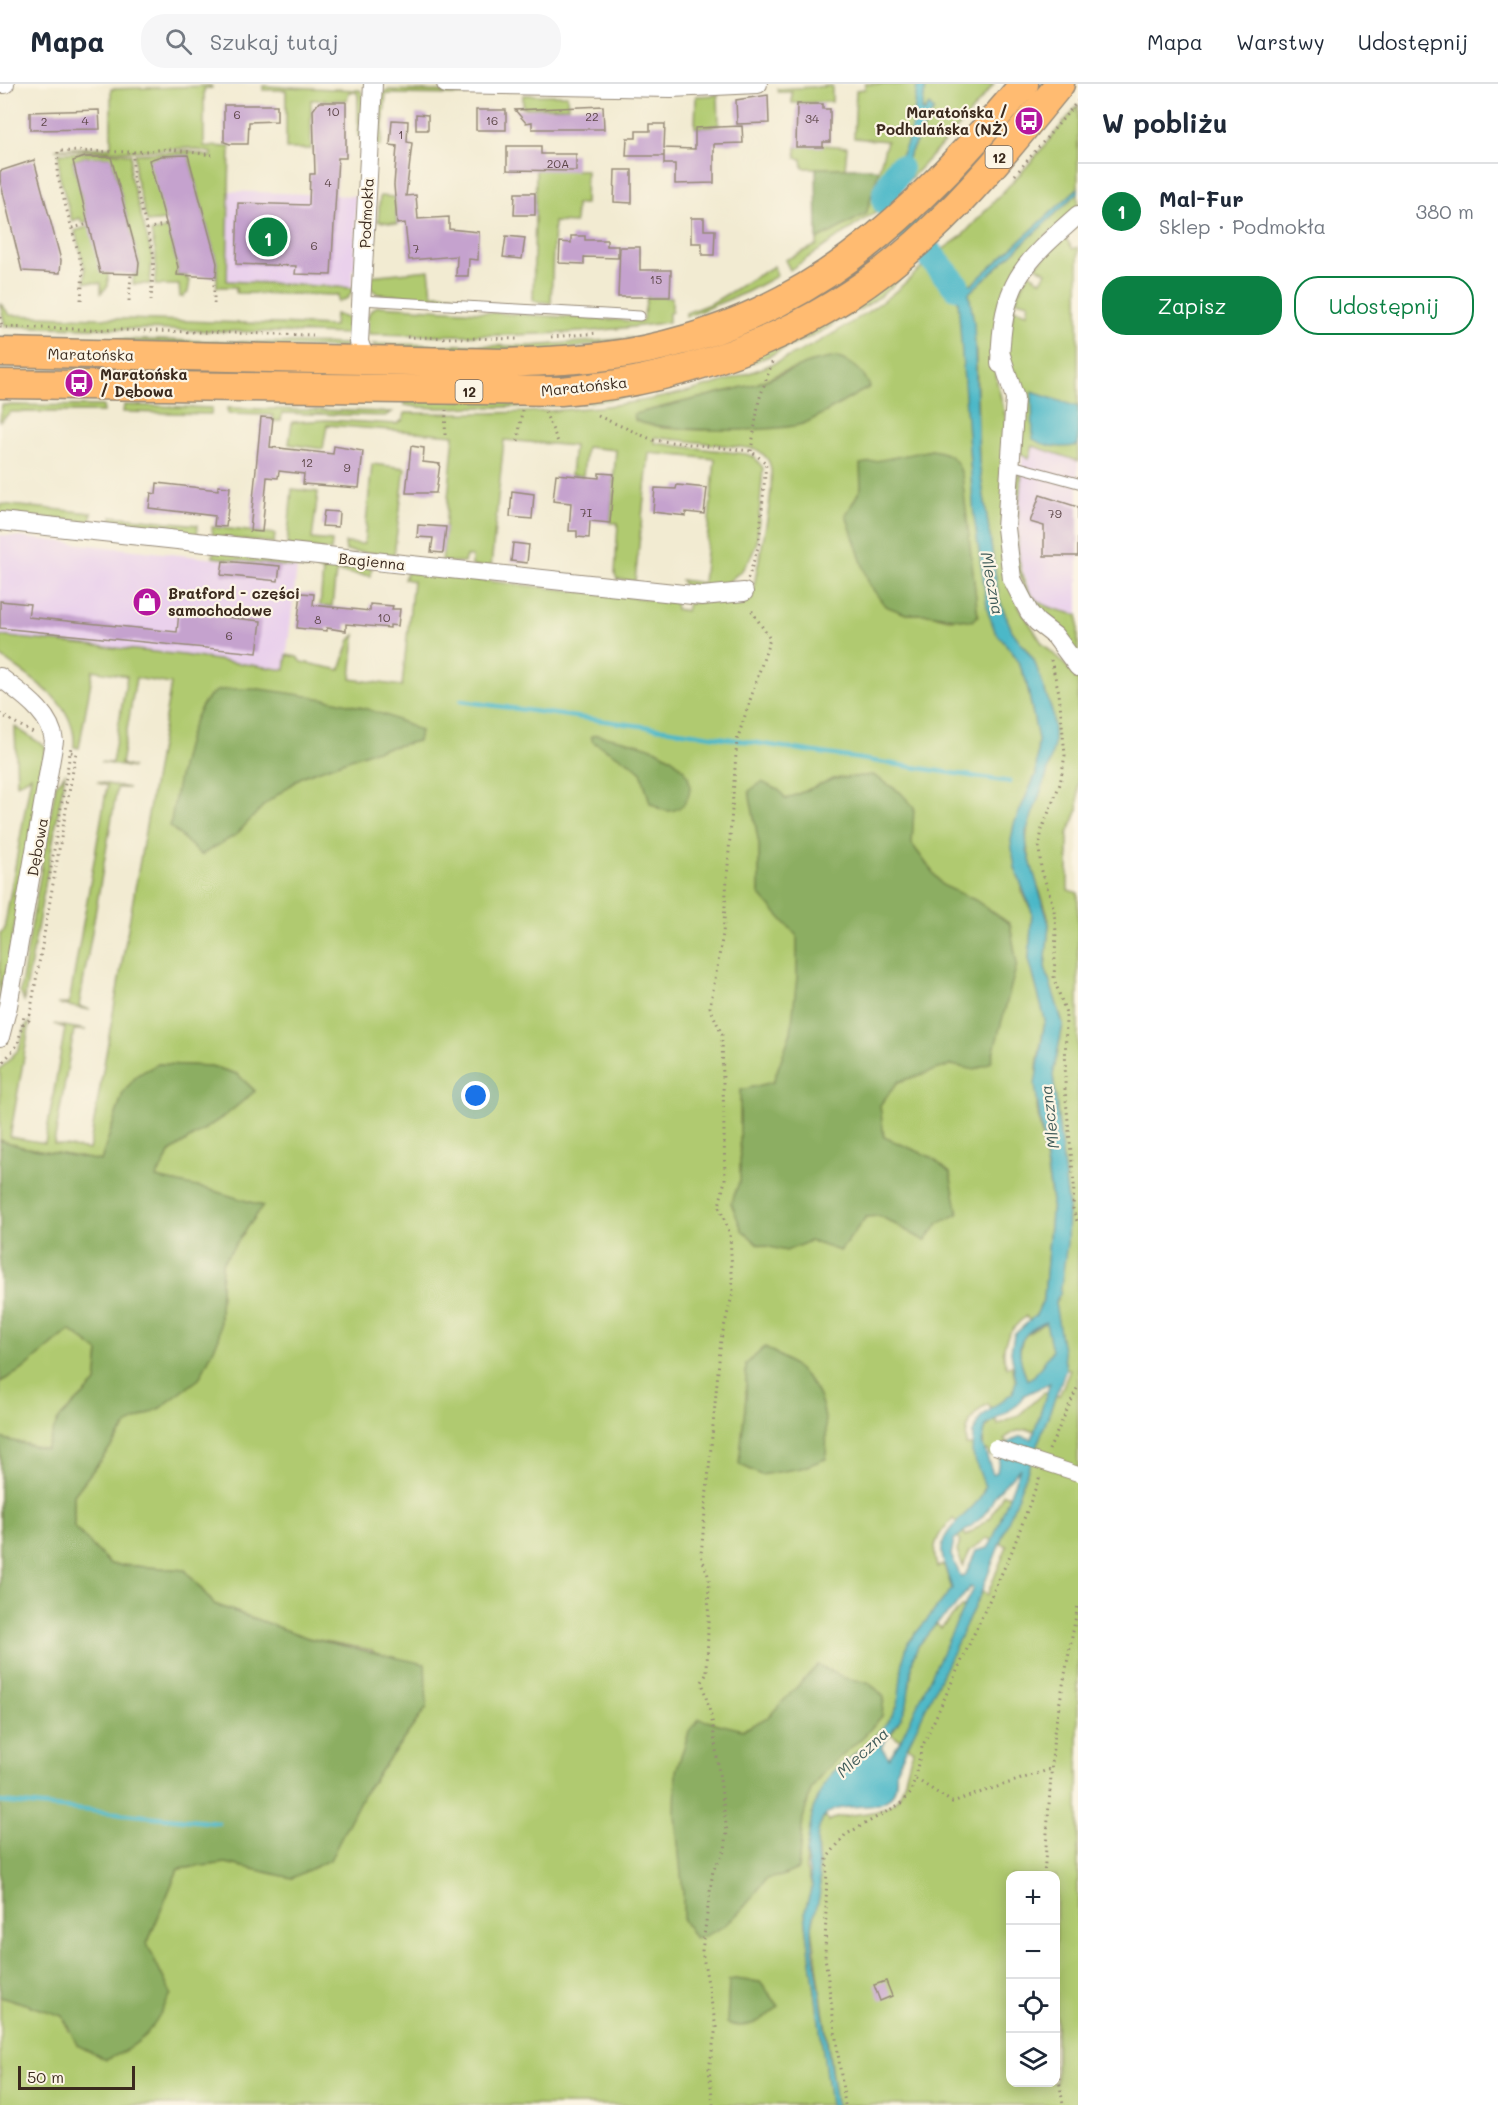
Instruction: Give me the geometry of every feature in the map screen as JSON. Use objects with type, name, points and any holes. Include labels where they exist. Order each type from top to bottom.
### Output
[{"type":"main road","name":"Maratońska","points":[[0,336],[494,363],[559,361],[619,354],[659,346],[731,323],[769,306],[837,267],[886,231],[913,207],[1024,84]]},
{"type":"main road","name":"Maratońska","points":[[0,384],[117,383],[504,392],[604,386],[691,368],[759,344],[843,301],[905,254],[934,228],[981,179],[1060,84]]},
{"type":"street","points":[[0,84],[5,84]]},
{"type":"street","name":"Podmokła","points":[[359,354],[372,84]]},
{"type":"street","points":[[446,84],[671,88],[758,84]]},
{"type":"street","points":[[1078,215],[1071,226],[1041,247],[1019,273],[1003,320],[1000,352],[1015,398],[1006,528],[1009,567],[1015,590],[1036,622],[1042,636],[1050,646],[1078,668]]},
{"type":"street","name":"Bagienna","points":[[0,521],[702,596],[744,592]]},
{"type":"street","points":[[1036,622],[1056,636],[1078,668]]},
{"type":"street","name":"Dębowa","points":[[0,677],[44,715],[52,727],[54,741],[8,1006],[0,1037]]},
{"type":"street","points":[[995,1447],[1078,1474]]},
{"type":"lane","points":[[361,300],[640,316]]},
{"type":"lane","points":[[1012,465],[1078,483]]},
{"type":"path","points":[[81,300],[83,270],[57,174],[58,151],[133,152],[169,149],[212,155]]},
{"type":"path","points":[[133,152],[133,177],[154,256],[151,302]]},
{"type":"path","points":[[72,228],[89,224]]},
{"type":"path","points":[[147,229],[166,224]]},
{"type":"path","points":[[129,301],[131,275]]},
{"type":"path","points":[[214,279],[214,304]]},
{"type":"path","points":[[0,317],[0,336],[317,335]]},
{"type":"path","points":[[0,333],[315,340]]},
{"type":"path","points":[[540,338],[606,333]]},
{"type":"path","points":[[403,337],[528,339]]},
{"type":"path","points":[[544,342],[597,339]]},
{"type":"path","points":[[406,343],[521,343]]},
{"type":"path","points":[[751,452],[759,400],[774,358]]},
{"type":"path","points":[[445,435],[446,410]]},
{"type":"path","points":[[518,441],[522,410]]},
{"type":"path","points":[[544,410],[559,444]]},
{"type":"path","points":[[598,416],[653,440],[751,452],[766,463],[767,471],[759,544],[744,592],[750,610],[770,639],[737,740],[723,934],[710,1007],[722,1035],[725,1180],[719,1206],[730,1234],[733,1292],[721,1339],[701,1555],[709,1578],[707,1673],[702,1682],[712,1720],[727,1832],[725,1850],[712,1870],[702,1951],[716,2027],[709,2069],[713,2105]]},
{"type":"path","points":[[1050,646],[1065,755],[1060,784],[1042,829],[1039,848],[1041,868],[1054,909],[1056,932],[1054,979],[1066,1013],[1065,1089],[1074,1184],[1073,1209],[1078,1224]]},
{"type":"path","points":[[845,2105],[825,1957],[827,1858],[838,1841],[856,1826],[902,1803],[911,1793],[922,1747],[1012,1551],[1044,1463],[1078,1386]]},
{"type":"path","points":[[1044,1871],[1051,1769],[1066,1663],[1078,1605]]},
{"type":"path","points":[[916,1779],[952,1803],[1051,1769]]},
{"type":"path","points":[[1060,2086],[1063,2105]]},
{"type":"shaded area","points":[[229,191],[356,196],[355,267],[352,271],[354,288],[227,281]]},
{"type":"shaded area","points":[[1027,368],[1078,387],[1078,615],[1041,604],[1033,596],[1017,551]]},
{"type":"shaded area","name":"Bratford - części samochodowe","points":[[0,535],[297,568],[285,670],[183,655],[0,636]]},
{"type":"green space","points":[[865,84],[917,84],[914,117],[907,142],[883,186],[878,210],[790,270],[785,260],[817,245],[817,240],[866,214],[887,141],[854,138],[856,90],[865,89]]},
{"type":"green space","points":[[926,84],[994,84],[963,122],[893,197],[903,167],[934,110],[922,110]]},
{"type":"green space","points":[[211,86],[212,88],[204,89],[204,146],[230,147],[227,281],[354,288],[348,298],[338,302],[338,295],[236,293],[236,287],[217,287],[217,263],[188,155],[161,156],[150,160],[166,220],[147,222],[135,176],[135,154],[188,151],[211,157],[212,153],[189,148],[132,151],[55,149],[111,147],[111,89]]},
{"type":"green space","points":[[263,86],[360,90],[364,96],[363,136],[358,136],[358,96],[356,92],[349,92],[347,100],[311,100],[311,149],[286,149],[286,90],[263,90]]},
{"type":"green space","points":[[832,86],[832,102],[792,103],[792,92],[778,92],[777,89]]},
{"type":"green space","points":[[387,90],[466,92],[466,95],[386,94],[381,146],[376,146],[380,95]]},
{"type":"green space","points":[[523,95],[567,95],[568,107],[523,108]]},
{"type":"green space","points":[[718,95],[719,125],[695,128],[696,96]]},
{"type":"green space","points":[[1078,105],[1078,188],[976,281],[964,287],[945,264],[939,252],[962,236],[1030,163]]},
{"type":"green space","points":[[823,145],[847,147],[845,168],[803,168],[802,159],[796,158],[796,147]]},
{"type":"green space","points":[[59,153],[131,154],[130,175],[152,256],[150,284],[133,284],[134,274],[138,274],[139,262],[111,157],[85,157],[73,161],[88,221],[82,223],[80,218],[72,221],[59,174]]},
{"type":"green space","points":[[816,168],[879,170],[866,214],[817,240]]},
{"type":"green space","points":[[536,169],[586,170],[585,204],[576,204],[575,223],[554,222],[551,303],[533,301]]},
{"type":"green space","points":[[1078,193],[1078,210],[1035,245],[995,362],[997,382],[1007,423],[1018,605],[1042,643],[1078,677],[1078,809],[1068,834],[1068,890],[1078,893],[1078,2105],[836,2105],[812,1927],[820,1888],[817,1837],[820,1822],[825,1817],[828,1821],[878,1811],[894,1802],[900,1794],[914,1750],[891,1734],[901,1718],[910,1684],[913,1658],[918,1646],[936,1624],[941,1628],[961,1607],[964,1607],[974,1587],[987,1595],[1007,1546],[987,1538],[970,1551],[963,1566],[957,1551],[961,1540],[957,1537],[963,1531],[966,1536],[991,1517],[1003,1494],[1010,1496],[1036,1431],[1023,1430],[1008,1436],[1004,1439],[1008,1442],[999,1457],[990,1455],[987,1450],[983,1452],[984,1431],[995,1418],[998,1425],[1019,1415],[1044,1392],[1059,1396],[1070,1370],[1066,1369],[1065,1362],[1052,1351],[1034,1377],[1027,1380],[1019,1356],[1023,1337],[1046,1322],[1060,1293],[1068,1204],[1053,1075],[1063,1024],[1045,967],[1049,924],[1047,912],[1033,872],[1026,842],[1029,819],[1047,774],[1034,660],[1012,631],[999,599],[979,463],[976,352],[969,293]]},
{"type":"green space","points":[[380,196],[395,197],[397,224],[378,221]]},
{"type":"green space","points":[[90,226],[108,273],[108,286],[101,293],[101,283],[85,282],[85,269],[75,231]]},
{"type":"green space","points":[[168,228],[178,267],[177,275],[187,276],[187,280],[190,280],[188,292],[183,297],[180,297],[179,285],[155,285],[156,255],[151,232]]},
{"type":"green space","points":[[1064,236],[1073,249],[1078,247],[1078,461],[1033,446],[1029,459],[1019,453],[1007,347],[1014,309],[1027,313],[1029,303],[1016,300],[1029,273],[1041,281],[1046,272],[1036,266]]},
{"type":"green space","points":[[912,261],[899,280],[890,288],[850,316],[754,362],[710,377],[667,389],[577,404],[443,408],[405,405],[404,401],[625,391]]},
{"type":"green space","points":[[928,262],[947,280],[958,300],[962,328],[970,464],[995,631],[1016,657],[1026,680],[1038,739],[1036,774],[1025,800],[1022,891],[1032,912],[1029,959],[1045,1020],[1037,1065],[1037,1108],[1052,1201],[1044,1298],[1040,1310],[1030,1322],[1026,1316],[1020,1321],[1010,1332],[1004,1345],[1004,1359],[1007,1367],[1012,1366],[1016,1382],[1013,1392],[991,1409],[988,1404],[978,1412],[967,1432],[966,1445],[972,1445],[985,1487],[976,1506],[958,1523],[953,1519],[943,1529],[935,1546],[937,1567],[944,1565],[952,1589],[908,1643],[898,1705],[891,1717],[873,1741],[854,1754],[813,1809],[806,1854],[806,1869],[812,1886],[805,1911],[831,2105],[0,2105],[0,1996],[63,2016],[68,2031],[171,1994],[147,1944],[178,1869],[226,1863],[292,1878],[364,1793],[427,1707],[372,1650],[308,1638],[214,1604],[185,1570],[110,1564],[74,1527],[74,1495],[128,1424],[160,1408],[219,1338],[222,1263],[263,1206],[156,1178],[171,1151],[226,1115],[255,1091],[237,1074],[211,1066],[158,1064],[123,1093],[101,1161],[22,1147],[0,1140],[0,1069],[19,1049],[26,1025],[30,1022],[10,1137],[45,1143],[65,1028],[54,1024],[86,1030],[74,1030],[54,1144],[89,1150],[171,684],[136,678],[121,764],[133,768],[100,762],[112,763],[127,676],[93,670],[79,748],[74,747],[73,731],[61,705],[38,683],[0,656],[0,636],[183,655],[285,670],[287,655],[297,657],[302,662],[340,670],[350,640],[355,635],[351,679],[402,686],[413,581],[404,579],[407,572],[675,602],[676,609],[686,611],[688,603],[752,599],[771,489],[769,462],[756,449],[655,437],[655,443],[746,454],[754,457],[763,468],[757,542],[751,557],[742,570],[721,588],[714,589],[684,586],[681,580],[703,583],[715,459],[649,453],[635,581],[617,579],[615,574],[618,523],[610,523],[616,450],[586,447],[583,476],[571,475],[574,446],[504,440],[491,567],[472,566],[472,557],[466,556],[464,562],[442,562],[454,435],[327,425],[323,449],[289,444],[292,422],[326,420],[396,424],[403,420],[405,413],[535,412],[597,407],[657,398],[716,384],[774,364],[831,335],[887,298]],"holes":[[[836,357],[869,387],[803,423],[700,430],[662,428],[634,414],[756,384],[782,372]],[[932,450],[971,558],[978,616],[949,619],[928,614],[906,614],[846,515],[861,488],[922,452]]]},
{"type":"green space","points":[[774,266],[777,276],[747,292],[686,317],[686,313],[712,303]]},
{"type":"green space","points":[[429,270],[432,294],[453,295],[451,299],[378,294],[369,287],[369,276]]},
{"type":"green space","points":[[647,297],[672,297],[669,322],[556,333],[369,334],[369,313],[379,306],[632,321],[643,320]]},
{"type":"green space","points":[[0,303],[10,315],[334,326],[335,314],[350,319],[352,334],[5,326]]},
{"type":"green space","points":[[8,337],[347,344],[343,348],[4,339]]},
{"type":"green space","points":[[633,338],[550,352],[376,348],[372,344],[531,346]]},
{"type":"green space","points":[[836,357],[856,368],[870,387],[805,423],[771,429],[720,430],[668,427],[635,420],[634,414],[756,384],[811,362]]},
{"type":"green space","points":[[2,405],[103,406],[104,412],[11,412],[0,421]]},
{"type":"green space","points":[[124,405],[212,408],[211,414],[123,412]]},
{"type":"green space","points":[[227,408],[392,412],[385,416],[282,413],[281,421],[273,421],[273,415],[228,414]]},
{"type":"green space","points":[[932,450],[952,457],[958,464],[962,475],[978,616],[973,621],[928,614],[906,614],[885,606],[869,584],[846,515],[861,488],[860,464]]},
{"type":"green space","points":[[372,464],[405,468],[394,555],[346,551],[345,543],[364,544]]},
{"type":"green space","points":[[1022,473],[1018,544],[1024,581],[1032,595],[1043,604],[1078,615],[1078,659],[1025,593],[1013,552],[1017,476]]},
{"type":"green space","points":[[292,489],[318,492],[312,539],[332,541],[331,551],[287,545]]},
{"type":"green space","points":[[0,504],[92,513],[90,522],[0,514]]},
{"type":"green space","points":[[112,516],[198,525],[197,536],[112,525]]},
{"type":"green space","points":[[212,527],[275,534],[274,543],[213,536]]},
{"type":"green space","points":[[214,550],[308,561],[307,569],[213,557]]},
{"type":"green space","points":[[318,562],[372,568],[371,576],[336,572],[332,606],[320,607],[323,571],[317,570]]},
{"type":"green space","points":[[259,689],[342,702],[382,714],[420,731],[418,741],[373,751],[303,776],[265,804],[236,835],[201,855],[170,826],[184,752],[198,713],[207,699],[222,690]]},
{"type":"green space","points":[[15,727],[46,747],[0,1008],[0,933],[4,930],[31,776],[17,784]]},
{"type":"green space","points":[[597,735],[646,746],[669,756],[686,773],[689,780],[689,794],[686,800],[677,809],[670,811],[650,803],[641,772],[632,764],[593,742],[591,736]]},
{"type":"green space","points":[[65,774],[24,1001],[20,992],[56,785]]},
{"type":"green space","points":[[873,775],[900,792],[914,807],[912,844],[942,885],[975,900],[1010,924],[1017,964],[991,1062],[975,1070],[951,1065],[898,1082],[880,1105],[884,1137],[931,1157],[950,1173],[958,1214],[939,1223],[925,1241],[880,1216],[866,1217],[840,1251],[810,1241],[786,1251],[758,1244],[742,1230],[731,1203],[740,1180],[740,1090],[773,1082],[791,1032],[797,977],[797,936],[759,894],[759,844],[749,791],[762,782],[779,790],[786,799],[833,779]]},
{"type":"green space","points":[[97,782],[129,788],[117,788],[79,1006],[90,1010],[57,1004],[69,1004],[107,786]]},
{"type":"green space","points":[[158,1064],[211,1066],[237,1074],[255,1091],[226,1115],[171,1151],[156,1178],[211,1190],[263,1206],[222,1263],[219,1338],[199,1379],[160,1408],[128,1424],[74,1495],[74,1527],[110,1564],[185,1570],[214,1604],[308,1638],[425,1664],[427,1707],[364,1793],[330,1860],[292,1878],[226,1863],[178,1869],[147,1944],[171,1994],[146,2034],[129,2048],[106,2060],[77,2045],[63,2016],[0,1996],[0,1438],[46,1449],[58,1420],[96,1383],[99,1352],[70,1330],[22,1370],[0,1382],[0,1140],[22,1147],[101,1161],[123,1093],[137,1075]]},
{"type":"green space","points":[[70,1330],[99,1352],[96,1383],[58,1420],[46,1449],[0,1438],[0,1382],[22,1370]]},
{"type":"green space","points":[[765,1347],[797,1369],[816,1391],[825,1420],[826,1459],[801,1468],[761,1475],[739,1464],[746,1397],[746,1364]]},
{"type":"green space","points":[[818,1665],[845,1678],[870,1683],[884,1697],[882,1716],[865,1735],[824,1771],[811,1790],[803,1819],[798,1869],[782,1876],[766,1879],[752,1898],[727,1924],[695,1939],[683,1920],[683,1893],[675,1815],[676,1771],[689,1732],[699,1719],[743,1730],[768,1717]]},
{"type":"green space","points":[[729,1980],[760,1982],[779,2006],[762,2019],[749,2025],[727,2023]]},
{"type":"water","points":[[917,84],[926,84],[922,110],[924,112],[929,105],[934,110],[904,167],[893,197],[878,210],[883,186],[910,134]]},
{"type":"water","points":[[1078,188],[1078,193],[969,293],[974,322],[979,463],[999,599],[1012,631],[1034,660],[1052,711],[1054,732],[1054,745],[1047,774],[1026,832],[1027,850],[1049,924],[1045,967],[1063,1024],[1053,1075],[1068,1204],[1067,1243],[1060,1293],[1055,1303],[1066,1369],[981,1593],[896,1770],[895,1788],[888,1799],[877,1804],[837,1809],[827,1814],[820,1825],[817,1849],[820,1894],[812,1924],[812,1936],[836,2105],[830,2105],[805,1911],[812,1886],[806,1854],[813,1809],[832,1772],[873,1741],[891,1717],[898,1705],[903,1660],[908,1643],[952,1589],[942,1553],[943,1543],[953,1527],[981,1496],[985,1487],[972,1452],[973,1433],[981,1417],[1013,1392],[1016,1381],[1011,1351],[1014,1335],[1036,1315],[1044,1298],[1052,1201],[1035,1085],[1045,1020],[1029,959],[1032,912],[1015,868],[1011,841],[1014,824],[1036,774],[1038,739],[1026,680],[1016,657],[995,631],[988,612],[974,517],[958,300],[947,280],[928,262],[939,252],[945,264],[964,286],[972,284]],"holes":[[[1046,1322],[1052,1351],[1034,1376],[1027,1380],[1021,1361],[1020,1345],[1028,1333]],[[1050,1383],[1032,1439],[1021,1436],[1010,1442],[1001,1455],[997,1472],[993,1474],[982,1443],[986,1426],[1016,1406],[1024,1395]],[[1020,1468],[992,1541],[988,1548],[976,1551],[965,1576],[961,1577],[951,1555],[954,1540],[981,1518],[995,1495]],[[970,1587],[973,1588],[900,1741],[889,1758],[881,1747],[901,1718],[907,1704],[913,1658],[918,1646],[936,1624],[954,1608]]]},
{"type":"water","points":[[1032,392],[1078,407],[1078,445],[1055,446],[1033,439]]},
{"type":"building","points":[[768,95],[769,123],[737,124],[736,100]]},
{"type":"building","points":[[319,102],[346,102],[346,158],[338,158],[331,275],[295,274],[296,266],[236,264],[238,203],[309,205],[310,174],[315,174],[313,110]]},
{"type":"building","points":[[797,104],[823,104],[823,109],[830,109],[830,142],[823,142],[823,147],[796,147]]},
{"type":"building","points":[[224,105],[277,105],[277,121],[249,122],[248,144],[230,144],[224,142]]},
{"type":"building","points":[[603,106],[604,129],[532,129],[532,122],[526,123],[515,110]]},
{"type":"building","points":[[99,110],[100,129],[30,130],[30,112]]},
{"type":"building","points":[[476,110],[506,110],[506,130],[476,130]]},
{"type":"building","points":[[416,114],[428,115],[428,130],[416,130]]},
{"type":"building","points":[[392,120],[408,121],[407,142],[412,143],[406,196],[416,195],[418,219],[449,217],[449,229],[479,232],[478,260],[469,259],[468,276],[456,276],[457,256],[409,260],[405,223],[397,224],[394,185],[397,146],[390,145]]},
{"type":"building","points":[[650,124],[665,124],[664,148],[695,149],[695,128],[742,126],[743,143],[714,144],[714,183],[675,184],[675,164],[664,164],[664,156],[626,156],[627,138],[636,138],[636,131],[650,131]]},
{"type":"building","points":[[507,146],[541,146],[541,154],[576,154],[576,171],[507,170]]},
{"type":"building","points":[[188,155],[217,263],[216,277],[177,275],[178,267],[149,160],[161,156]]},
{"type":"building","points":[[85,157],[111,157],[139,262],[138,274],[100,273],[73,161]]},
{"type":"building","points":[[34,160],[61,260],[60,273],[22,271],[0,180],[0,171]]},
{"type":"building","points":[[615,170],[632,170],[632,203],[614,202]]},
{"type":"building","points":[[515,193],[535,193],[535,215],[514,215]]},
{"type":"building","points":[[691,218],[704,218],[704,230],[715,230],[714,255],[702,255],[702,243],[691,243]]},
{"type":"building","points":[[506,236],[525,238],[522,259],[503,257]]},
{"type":"building","points":[[571,236],[585,236],[585,240],[607,240],[607,246],[618,246],[618,258],[584,257],[584,264],[559,263],[560,242],[571,243]]},
{"type":"building","points":[[620,247],[640,247],[640,270],[671,270],[670,297],[618,297]]},
{"type":"building","points":[[261,417],[273,418],[270,447],[333,454],[334,446],[363,451],[359,488],[303,484],[304,474],[279,471],[278,478],[267,477],[262,532],[250,531]]},
{"type":"building","points":[[411,446],[424,448],[423,462],[440,464],[436,493],[406,493]]},
{"type":"building","points":[[599,473],[614,474],[610,523],[590,521],[589,538],[577,537],[577,531],[569,531],[571,503],[553,501],[556,474],[599,478]]},
{"type":"building","points":[[157,483],[218,490],[218,486],[230,487],[226,527],[214,526],[215,516],[149,508],[151,493],[156,494]]},
{"type":"building","points":[[677,485],[707,488],[704,514],[686,512],[686,516],[653,512],[655,488],[676,489]]},
{"type":"building","points":[[512,491],[534,494],[532,519],[510,517]]},
{"type":"building","points":[[1040,495],[1078,507],[1078,556],[1044,556],[1044,526],[1030,522]]},
{"type":"building","points":[[324,511],[339,512],[338,527],[322,526]]},
{"type":"building","points":[[418,525],[446,527],[443,553],[431,552],[433,538],[417,537]]},
{"type":"building","points":[[513,543],[529,545],[527,563],[511,561]]},
{"type":"building","points":[[223,561],[280,566],[278,581],[221,575]]},
{"type":"building","points":[[301,593],[314,594],[313,605],[370,611],[370,604],[393,606],[392,609],[400,609],[398,626],[390,625],[390,628],[346,624],[346,631],[327,628],[327,631],[297,628]]},
{"type":"building","points":[[0,601],[30,604],[28,617],[177,632],[179,612],[261,621],[257,653],[0,628]]},
{"type":"building","points":[[886,1981],[892,1996],[880,2001],[874,1985]]},
{"type":"waterway","name":"Mleczna","points":[[899,169],[886,192],[886,202],[956,286]]},
{"type":"waterway","points":[[461,701],[685,732],[1010,782]]},
{"type":"waterway","points":[[0,1802],[218,1823]]},
{"type":"place","name":"Maratońska / Podhalańska (NŻ)","points":[[1029,121]]},
{"type":"place","name":"Mal-Fur","points":[[268,237]]},
{"type":"place","name":"Maratońska / Dębowa","points":[[79,383]]},
{"type":"place","name":"Bratford - części samochodowe","points":[[147,602]]}]
